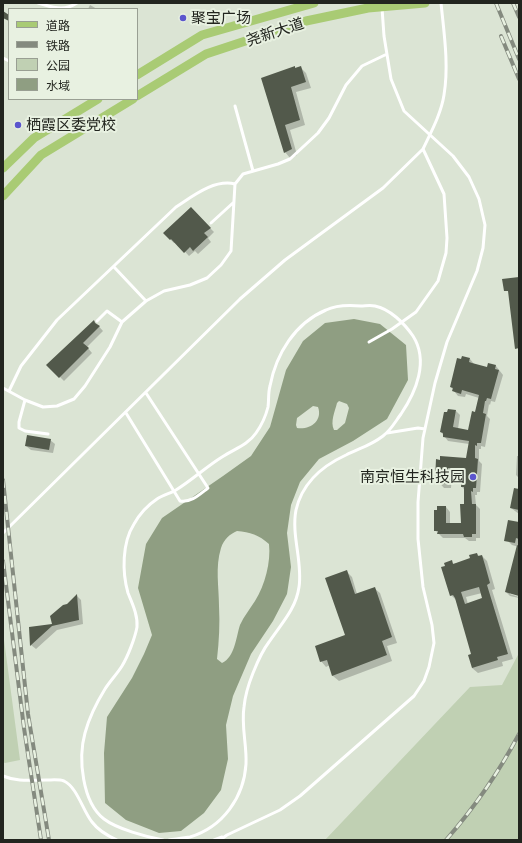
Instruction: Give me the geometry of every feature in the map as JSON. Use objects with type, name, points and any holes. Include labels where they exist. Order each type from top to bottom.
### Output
[{"type":"main road","name":"尧新大道","points":[[138,74],[202,35],[314,3]]},
{"type":"main road","name":"尧新大道","points":[[138,95],[206,54],[306,21],[368,8],[425,3]]},
{"type":"main road","points":[[3,168],[34,138],[96,100]]},
{"type":"main road","points":[[3,196],[41,155],[131,100]]},
{"type":"lane","points":[[38,3],[60,8],[70,8],[77,3]]},
{"type":"lane","points":[[3,533],[240,299],[285,260],[383,188],[423,149],[436,122],[444,96],[446,78],[445,43],[441,3]]},
{"type":"lane","points":[[214,840],[280,810],[300,796],[414,696],[424,681],[429,668],[434,643],[432,625],[423,587],[418,539],[418,502],[423,438],[435,383],[447,342],[478,271],[483,248],[485,225],[479,199],[469,177],[453,156],[404,111],[391,79],[384,36],[382,7]]},
{"type":"lane","points":[[3,388],[25,400],[43,407],[57,406],[74,398],[85,386],[110,347],[122,322],[146,301],[164,291],[190,285],[206,278],[221,265],[231,251],[235,184],[243,174],[290,159],[318,133],[329,118],[346,84],[362,66],[387,54]]},
{"type":"lane","points":[[235,106],[253,171]]},
{"type":"lane","points":[[370,342],[416,312],[438,281],[446,253],[448,238],[444,194],[423,149]]},
{"type":"lane","points":[[9,391],[21,366],[57,320],[176,207],[192,196],[214,185],[229,183],[235,184]]},
{"type":"lane","points":[[211,223],[234,202]]},
{"type":"lane","points":[[114,267],[146,301]]},
{"type":"lane","points":[[163,840],[127,830],[104,819],[95,809],[87,793],[83,771],[82,747],[85,732],[105,689],[122,667],[130,651],[137,626],[136,616],[125,583],[126,544],[132,526],[143,511],[157,499],[174,491],[222,457],[250,440],[258,430],[268,409],[269,389],[276,363],[292,335],[305,323],[327,309],[350,305],[376,306],[388,311],[402,322],[415,339],[420,356],[420,374],[410,401],[387,433],[368,446],[350,452],[331,462],[306,486],[299,500],[296,513],[297,551],[300,579],[299,590],[292,610],[267,645],[257,663],[251,676],[244,707],[246,762],[244,780],[233,806],[222,819],[206,831],[189,837],[169,840]]},
{"type":"lane","points":[[98,321],[107,311],[122,322]]},
{"type":"lane","points":[[126,413],[180,501],[183,502],[198,496],[208,488],[146,392]]},
{"type":"lane","points":[[25,400],[19,422],[19,428],[25,431],[48,434]]},
{"type":"lane","points":[[387,433],[418,428],[425,429]]},
{"type":"lane","points":[[3,776],[22,781],[64,781],[72,787],[92,822],[99,829],[117,840]]},
{"type":"lane","points":[[220,840],[227,835]]},
{"type":"green space","points":[[3,632],[20,760],[5,763],[3,762]]},
{"type":"green space","points":[[519,653],[519,840],[325,840],[470,687],[502,685]]},
{"type":"water","points":[[354,319],[380,324],[406,345],[408,380],[387,419],[353,441],[319,459],[300,482],[291,505],[287,533],[291,567],[287,594],[273,621],[251,654],[233,696],[226,725],[228,759],[221,790],[204,813],[181,831],[159,833],[126,820],[105,803],[104,753],[107,717],[132,678],[152,635],[138,588],[146,544],[162,518],[251,456],[270,427],[286,370],[303,341],[325,323]],"holes":[[[339,401],[347,404],[349,408],[345,423],[337,430],[334,430],[332,424],[333,416]],[[313,406],[318,407],[319,416],[311,426],[306,428],[297,428],[297,418]],[[234,532],[250,533],[265,541],[269,544],[269,558],[259,595],[240,625],[230,656],[222,663],[217,659],[219,639],[218,562],[224,542]]]},
{"type":"building","points":[[3,11],[8,14],[8,20],[3,18]]},
{"type":"building","points":[[295,66],[295,68],[301,66],[306,82],[291,87],[300,120],[285,125],[292,149],[284,153],[261,78]]},
{"type":"building","points":[[191,207],[211,228],[204,233],[208,237],[193,251],[190,247],[184,253],[163,233]]},
{"type":"building","points":[[519,277],[519,348],[515,349],[508,291],[504,291],[502,279]]},
{"type":"building","points":[[94,320],[95,323],[100,326],[83,343],[89,348],[59,378],[46,365]]},
{"type":"building","points":[[462,356],[470,358],[469,362],[487,367],[488,363],[496,365],[495,369],[499,370],[491,399],[487,398],[485,401],[483,413],[486,414],[481,443],[477,443],[477,446],[475,445],[475,458],[478,459],[476,488],[473,488],[473,492],[471,491],[472,504],[476,504],[476,534],[472,534],[472,537],[464,537],[463,534],[437,534],[438,531],[434,531],[434,510],[437,510],[437,506],[446,506],[446,523],[461,523],[460,504],[464,504],[464,487],[461,487],[462,469],[448,468],[447,484],[438,484],[438,481],[435,480],[436,459],[440,460],[440,456],[466,458],[469,441],[443,437],[443,433],[440,432],[444,412],[447,412],[448,409],[456,410],[453,427],[468,430],[472,411],[475,412],[479,395],[462,390],[461,394],[452,391],[453,388],[450,387],[457,358],[461,359]]},
{"type":"building","points":[[27,435],[51,439],[49,450],[25,446]]},
{"type":"building","points":[[514,488],[519,489],[519,510],[510,508]]},
{"type":"building","points":[[508,520],[519,522],[519,539],[516,538],[515,543],[504,541]]},
{"type":"building","points":[[517,545],[519,546],[519,596],[505,592]]},
{"type":"building","points":[[477,553],[478,556],[482,555],[490,583],[487,585],[508,654],[497,657],[498,660],[472,668],[468,655],[471,654],[455,598],[453,595],[450,596],[441,567],[445,566],[444,563],[452,560],[453,564],[470,558],[469,555]],"holes":[[[479,587],[482,598],[465,604],[461,592]]]},
{"type":"building","points":[[347,570],[355,594],[375,587],[392,637],[382,641],[387,655],[332,676],[327,660],[320,662],[315,646],[345,635],[325,578]]},
{"type":"building","points":[[77,594],[79,620],[52,626],[30,646],[29,627],[52,624],[50,616],[63,605],[67,604]]},
{"type":"railway","points":[[496,3],[519,59]]},
{"type":"railway","points":[[513,3],[519,17]]},
{"type":"railway","points":[[501,36],[519,79]]},
{"type":"railway","points":[[3,480],[28,714],[49,840]]},
{"type":"railway","points":[[3,561],[24,728],[41,840]]},
{"type":"railway","points":[[446,840],[486,789],[519,734]]},
{"type":"place","name":"聚宝广场","points":[[183,18]]},
{"type":"place","name":"栖霞区委党校","points":[[18,125]]},
{"type":"place","name":"南京恒生科技园","points":[[473,477]]}]
